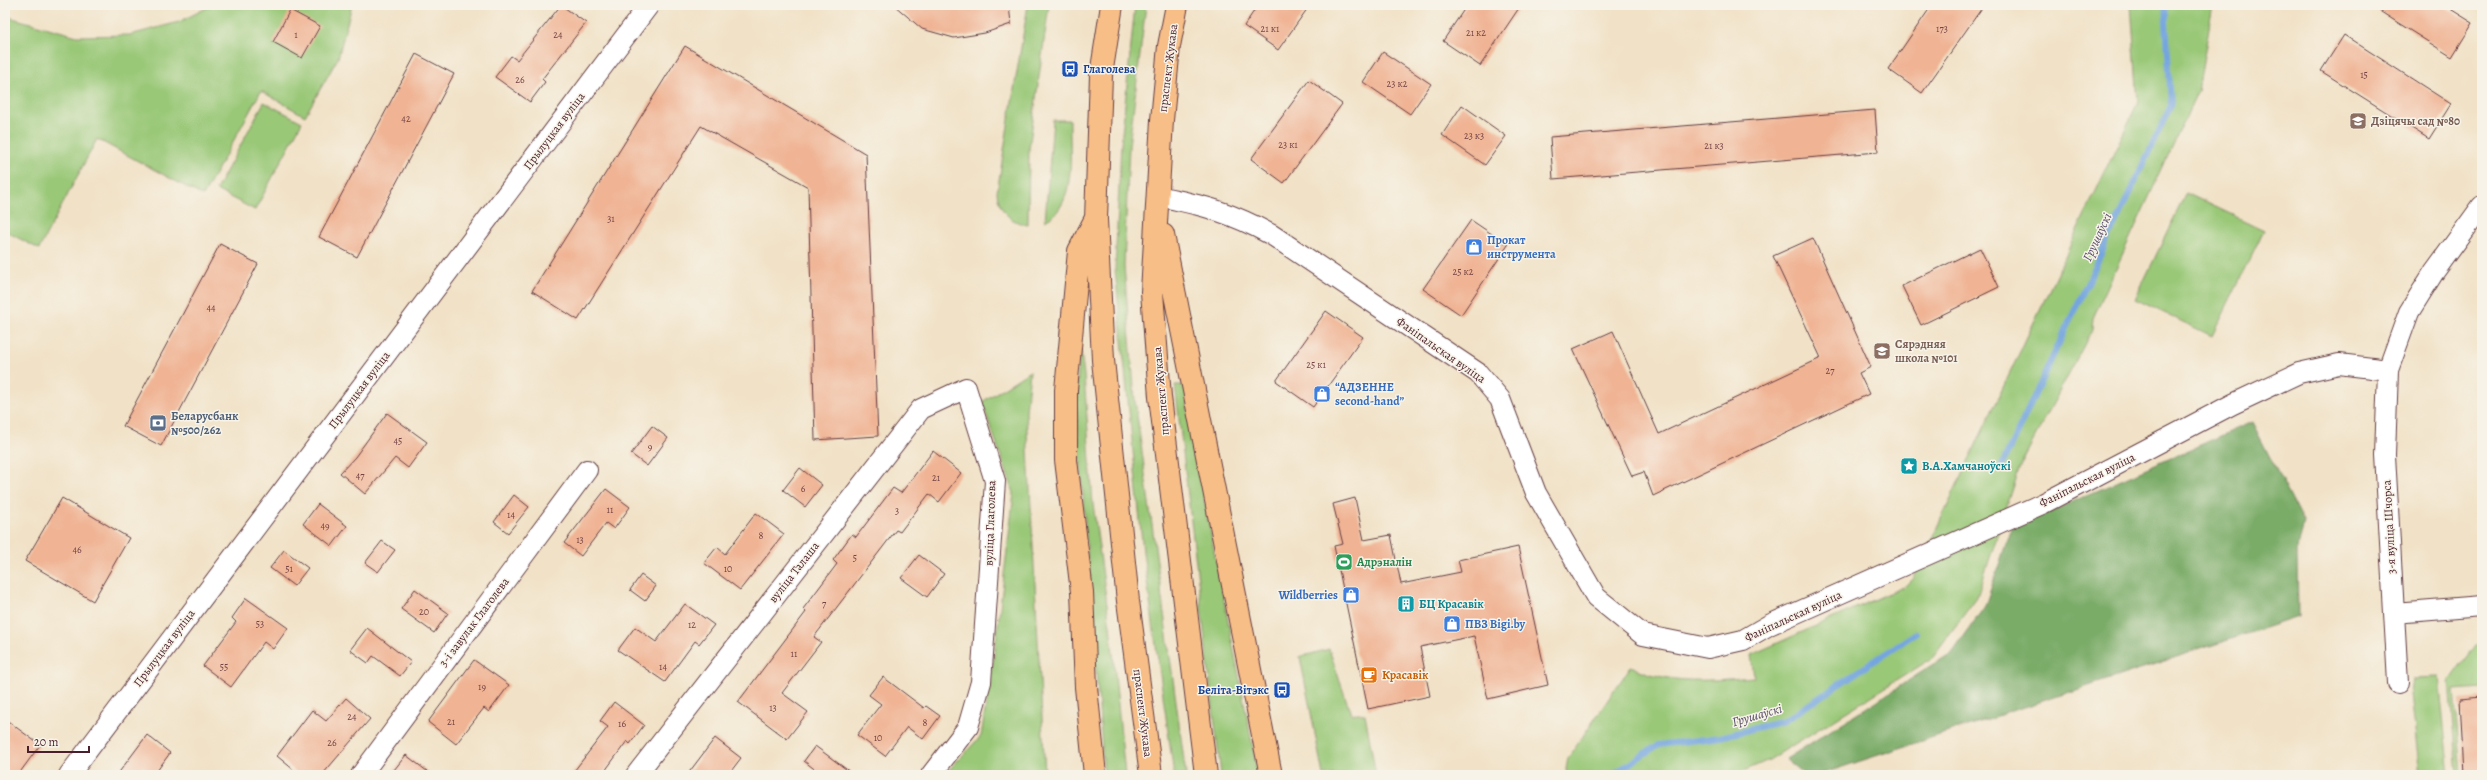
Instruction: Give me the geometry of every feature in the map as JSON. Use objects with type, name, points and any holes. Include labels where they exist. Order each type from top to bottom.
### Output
[{"type":"main road","name":"праспект Жукава","points":[[1112,5],[1102,75],[1096,219],[1103,360],[1128,601],[1151,775]]},
{"type":"main road","name":"праспект Жукава","points":[[1177,5],[1169,46],[1157,202],[1152,292],[1160,397],[1206,775]]},
{"type":"main road","points":[[1157,202],[1271,775]]},
{"type":"main road","points":[[1095,775],[1086,687],[1082,592],[1066,460],[1066,390],[1079,251],[1096,219]]},
{"type":"street","name":"Прылуцкая вуліца","points":[[69,775],[649,5]]},
{"type":"street","name":"Фаніпальская вуліца","points":[[1157,202],[1212,207],[1243,219],[1272,235],[1478,373],[1500,399],[1536,493],[1596,597],[1643,635],[1708,648],[1743,640],[1777,622],[2044,503],[2233,404],[2299,373],[2339,364],[2388,370]]},
{"type":"street","points":[[2388,370],[2409,312],[2434,272],[2482,206]]},
{"type":"street","name":"3-я вуліца Шчорса","points":[[2388,370],[2385,455],[2398,683]]},
{"type":"street","name":"вуліца Глаголева","points":[[931,775],[968,727],[981,682],[995,481],[966,388]]},
{"type":"street","name":"вуліца Талаша","points":[[636,775],[921,409],[966,388]]},
{"type":"street","name":"3-і завулак Глаголева","points":[[361,775],[587,470]]},
{"type":"street","points":[[2394,613],[2482,606]]},
{"type":"green space","points":[[212,5],[352,5],[338,58],[305,116],[261,91],[203,196],[97,139],[39,249],[5,231],[5,16],[77,36],[130,35],[179,22]]},
{"type":"green space","points":[[1028,5],[1049,5],[1029,149],[1028,225],[1015,221],[1006,214],[1000,204],[997,192]]},
{"type":"green space","points":[[1135,5],[1146,5],[1129,146],[1124,266],[1135,400],[1186,775],[1174,775],[1143,552],[1115,269],[1121,144]]},
{"type":"green space","points":[[2131,5],[2213,5],[2198,91],[2093,318],[2092,330],[2021,464],[1977,597],[1931,659],[1769,760],[1734,775],[1567,775],[1566,769],[1568,758],[1631,666],[1661,677],[1676,679],[1707,680],[1754,677],[1751,655],[1905,586],[1913,578],[2138,102]]},
{"type":"green space","points":[[264,102],[302,122],[255,210],[216,190]]},
{"type":"green space","points":[[1053,120],[1070,120],[1070,176],[1063,203],[1056,213],[1045,221]]},
{"type":"green space","points":[[2186,193],[2264,230],[2212,336],[2135,299]]},
{"type":"green space","points":[[1080,344],[1084,375],[1093,504],[1111,634],[1125,775],[1104,775],[1076,402]]},
{"type":"green space","points":[[1030,371],[1026,412],[1045,775],[944,775],[981,736],[995,649],[1014,493],[982,402]]},
{"type":"green space","points":[[1175,385],[1184,385],[1201,482],[1258,775],[1221,775]]},
{"type":"green space","points":[[2252,422],[2303,522],[2297,549],[2298,617],[1818,775],[1806,775],[1786,759],[1953,652],[1985,606],[2011,529]]},
{"type":"green space","points":[[2482,644],[2482,688],[2454,690],[2461,775],[2457,775],[2449,681],[2475,645]]},
{"type":"green space","points":[[1329,649],[1351,714],[1365,714],[1376,775],[1323,775],[1300,657]]},
{"type":"green space","points":[[2439,677],[2449,775],[2420,775],[2411,694],[2413,678]]},
{"type":"building","points":[[561,5],[586,23],[542,79],[545,82],[530,102],[495,77],[511,56],[517,60]]},
{"type":"building","points":[[894,5],[1009,5],[1011,24],[985,33],[954,38],[922,29]]},
{"type":"building","points":[[1258,5],[1310,5],[1278,50],[1244,26]]},
{"type":"building","points":[[1467,5],[1521,5],[1480,66],[1443,41]]},
{"type":"building","points":[[1932,5],[1984,5],[1922,93],[1888,69]]},
{"type":"building","points":[[2370,5],[2444,5],[2473,23],[2452,57]]},
{"type":"building","points":[[290,10],[320,26],[302,58],[273,42]]},
{"type":"building","points":[[2344,35],[2451,104],[2429,139],[2321,71]]},
{"type":"building","points":[[685,46],[866,154],[878,436],[815,440],[808,187],[701,126],[578,320],[532,291]]},
{"type":"building","points":[[1383,52],[1431,84],[1410,114],[1363,82]]},
{"type":"building","points":[[416,54],[454,74],[357,257],[319,237]]},
{"type":"building","points":[[1309,80],[1342,104],[1284,183],[1251,159]]},
{"type":"building","points":[[1462,105],[1506,136],[1485,165],[1442,135]]},
{"type":"building","points":[[1875,110],[1878,152],[1553,179],[1550,137]]},
{"type":"building","points":[[1471,220],[1508,245],[1461,315],[1423,289]]},
{"type":"building","points":[[1813,238],[1871,367],[1859,373],[1869,394],[1653,496],[1644,472],[1632,476],[1573,349],[1613,331],[1659,434],[1821,358],[1773,256]]},
{"type":"building","points":[[220,244],[258,264],[161,446],[123,426]]},
{"type":"building","points":[[1980,248],[1999,287],[1921,325],[1902,286]]},
{"type":"building","points":[[1326,311],[1363,337],[1313,407],[1276,381]]},
{"type":"building","points":[[387,413],[427,442],[408,468],[395,458],[365,494],[340,473],[355,457]]},
{"type":"building","points":[[652,426],[668,438],[647,466],[631,454]]},
{"type":"building","points":[[933,451],[961,473],[939,502],[929,494],[900,532],[896,530],[814,637],[821,642],[782,693],[808,712],[787,739],[738,702],[806,612],[803,609],[837,564],[833,560],[852,534],[856,537],[893,488],[901,493]]},
{"type":"building","points":[[800,468],[822,485],[805,507],[783,490]]},
{"type":"building","points":[[606,489],[630,507],[614,529],[606,523],[581,556],[564,543]]},
{"type":"building","points":[[514,495],[529,507],[508,533],[494,522]]},
{"type":"building","points":[[62,498],[129,538],[93,601],[25,561]]},
{"type":"building","points":[[1355,498],[1364,540],[1391,535],[1401,584],[1461,572],[1458,560],[1518,547],[1548,685],[1488,699],[1474,636],[1420,647],[1430,696],[1368,709],[1334,546],[1343,544],[1333,504]]},
{"type":"building","points":[[318,504],[347,526],[332,546],[303,524]]},
{"type":"building","points":[[756,513],[784,534],[740,590],[704,563],[717,547],[725,554]]},
{"type":"building","points":[[382,541],[395,550],[378,572],[365,563]]},
{"type":"building","points":[[284,550],[308,568],[294,586],[270,568]]},
{"type":"building","points":[[919,555],[944,574],[927,597],[901,578]]},
{"type":"building","points":[[641,575],[656,586],[645,601],[630,590]]},
{"type":"building","points":[[415,589],[448,613],[434,633],[401,609]]},
{"type":"building","points":[[246,598],[288,628],[273,649],[264,642],[231,687],[203,666],[236,622],[232,618]]},
{"type":"building","points":[[685,604],[714,625],[699,644],[695,641],[665,682],[618,650],[635,627],[656,642]]},
{"type":"building","points":[[367,628],[411,662],[400,676],[373,656],[368,663],[350,650]]},
{"type":"building","points":[[474,660],[509,685],[489,712],[484,708],[456,744],[428,722]]},
{"type":"building","points":[[883,677],[924,708],[926,706],[940,716],[923,739],[907,727],[885,756],[857,735],[881,704],[869,695]]},
{"type":"building","points":[[2482,697],[2482,775],[2464,775],[2460,699]]},
{"type":"building","points":[[346,698],[370,719],[322,775],[300,775],[277,756],[312,710],[326,721]]},
{"type":"building","points":[[614,702],[644,725],[630,744],[627,741],[602,775],[571,775],[608,727],[600,721]]},
{"type":"building","points":[[5,719],[40,745],[18,775],[5,775]]},
{"type":"building","points":[[147,735],[170,753],[154,775],[117,775]]},
{"type":"building","points":[[715,738],[741,758],[728,775],[687,775]]},
{"type":"building","points":[[815,746],[854,775],[822,775],[804,761]]},
{"type":"building","points":[[406,755],[432,775],[390,775]]},
{"type":"waterway","name":"Грушаўскі","points":[[2000,469],[2171,105],[2165,5]]},
{"type":"waterway","name":"Грушаўскі","points":[[1612,775],[1658,745],[1720,737],[1784,721],[1916,633]]},
{"type":"place","name":"Глаголева","points":[[1070,69]]},
{"type":"place","name":"Дзіцячы сад №80","points":[[2358,121]]},
{"type":"place","name":"Прокат инструмента","points":[[1474,247]]},
{"type":"place","name":"Сярэдняя школа №101","points":[[1882,351]]},
{"type":"place","name":"“АДЗЕННЕ second-hand”","points":[[1322,394]]},
{"type":"place","name":"Беларусбанк №500/262","points":[[158,423]]},
{"type":"place","name":"В.А.Хамчаноўскі","points":[[1909,466]]},
{"type":"place","name":"Адрэналін","points":[[1344,562]]},
{"type":"place","name":"Wildberries","points":[[1351,595]]},
{"type":"place","name":"БЦ Красавік","points":[[1406,604]]},
{"type":"place","name":"ПВЗ Bigi.by","points":[[1452,624]]},
{"type":"place","name":"Красавік","points":[[1369,675]]},
{"type":"place","name":"Беліта-Вітэкс","points":[[1282,690]]}]
